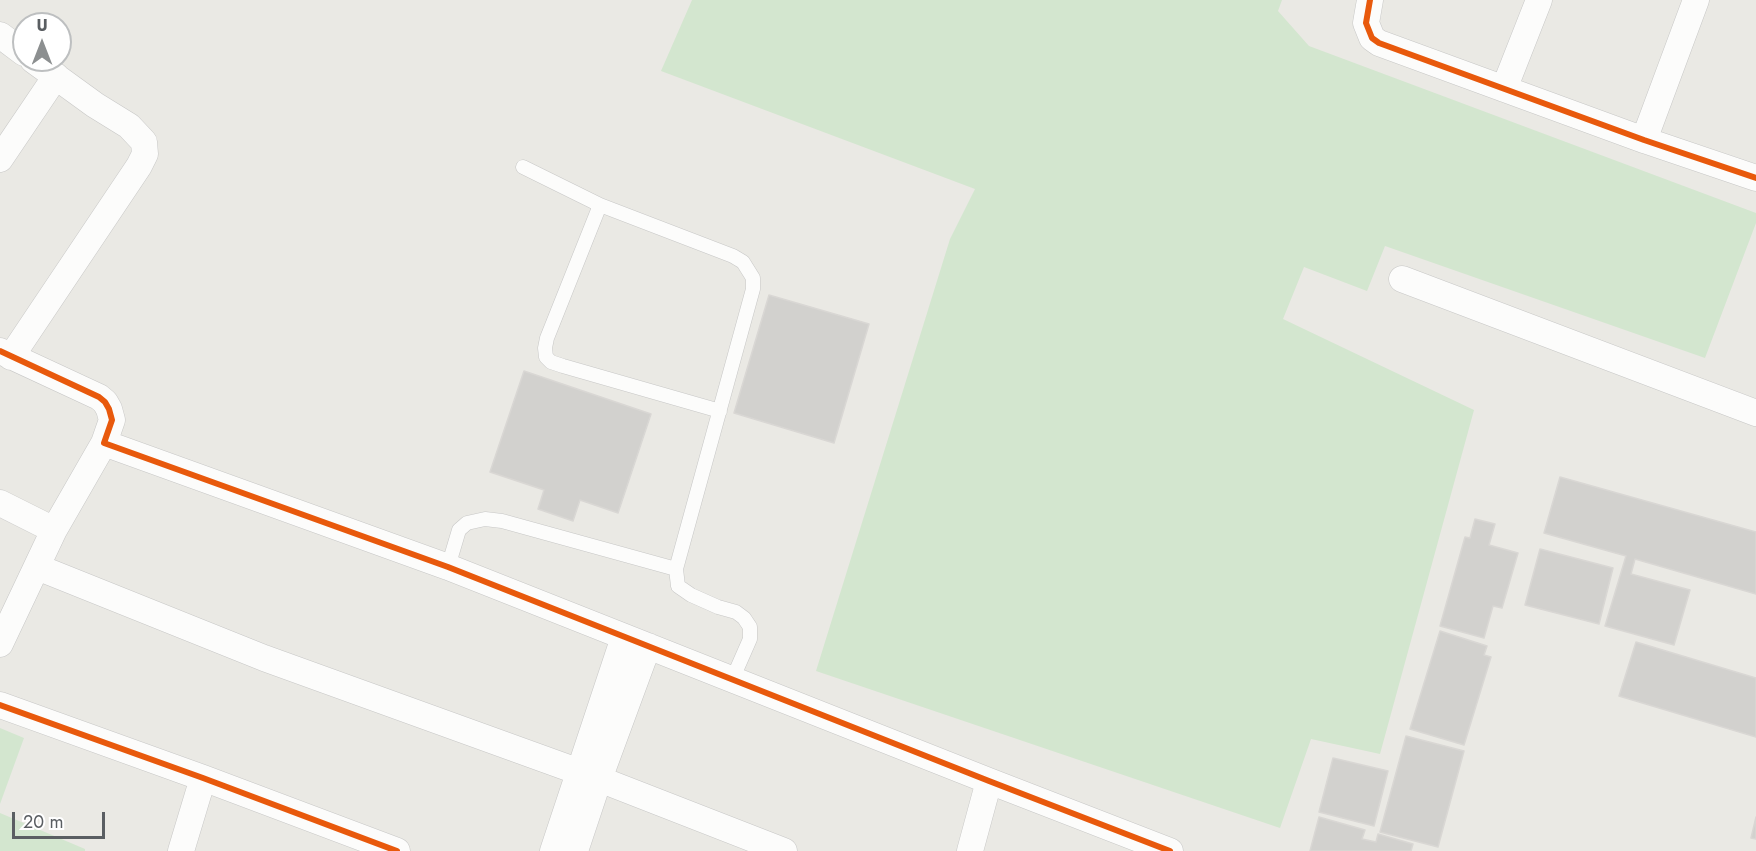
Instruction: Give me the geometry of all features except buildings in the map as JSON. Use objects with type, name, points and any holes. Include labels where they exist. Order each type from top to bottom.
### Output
[{"type":"street","points":[[1370,0],[1366,23],[1372,38],[1379,43],[1644,141],[1756,178]]},
{"type":"street","points":[[1504,89],[1539,0]]},
{"type":"street","points":[[1644,141],[1696,0]]},
{"type":"street","points":[[0,645],[54,530],[104,443],[112,420],[110,409],[99,397],[6,354],[139,166],[145,154],[144,142],[138,134],[50,72]]},
{"type":"street","points":[[0,159],[56,76]]},
{"type":"street","points":[[1402,279],[1756,413]]},
{"type":"street","points":[[104,443],[448,567],[989,782],[1170,851]]},
{"type":"street","points":[[0,503],[54,530]]},
{"type":"street","points":[[37,567],[264,658],[589,775],[784,851]]},
{"type":"street","points":[[575,851],[589,775],[624,637]]},
{"type":"street","points":[[553,851],[648,646]]},
{"type":"street","points":[[0,705],[397,851]]},
{"type":"street","points":[[181,851],[203,778]]},
{"type":"street","points":[[970,851],[989,782]]},
{"type":"lane","points":[[524,167],[600,205],[733,256],[743,262],[753,278],[753,289],[676,569],[678,586],[691,595],[736,612],[750,627],[750,639],[732,680]]},
{"type":"lane","points":[[600,205],[547,338],[546,357],[551,362],[563,366],[720,411]]},
{"type":"lane","points":[[448,567],[459,530],[467,523],[485,519],[502,521],[676,569]]},
{"type":"green space","points":[[692,0],[1282,0],[1278,11],[1309,46],[1756,213],[1756,223],[1705,358],[1385,246],[1367,291],[1304,267],[1283,319],[1474,410],[1380,754],[1311,739],[1280,828],[816,671],[950,239],[975,189],[661,71]]},
{"type":"green space","points":[[0,728],[24,738],[0,804]]},
{"type":"green space","points":[[0,813],[85,849],[85,851],[0,851]]},
{"type":"cycle path","points":[[1370,0],[1366,23],[1372,38],[1379,43],[1644,140],[1756,178]]},
{"type":"cycle path","points":[[0,351],[99,397],[105,402],[112,420],[104,443],[448,567],[1170,851]]},
{"type":"cycle path","points":[[0,705],[397,851]]}]
